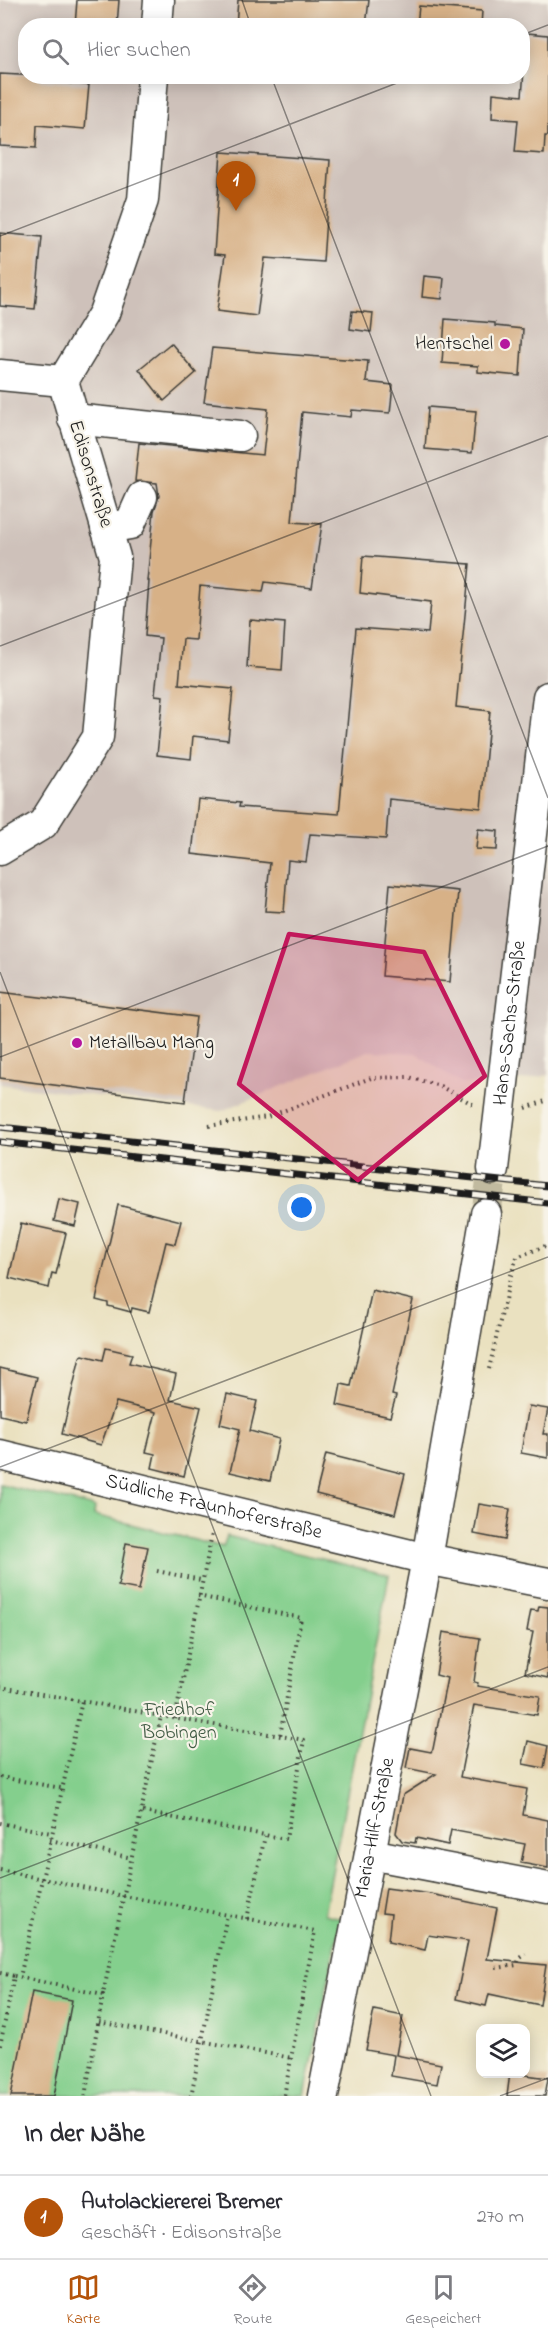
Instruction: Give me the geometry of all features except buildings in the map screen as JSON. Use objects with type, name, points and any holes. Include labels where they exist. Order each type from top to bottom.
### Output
[{"type":"street","points":[[158,18],[159,0]]},
{"type":"street","points":[[0,375],[63,381],[104,314],[143,200],[152,84]]},
{"type":"street","name":"Edisonstraße","points":[[0,850],[43,824],[98,737],[115,557],[63,381]]},
{"type":"street","points":[[73,419],[240,436]]},
{"type":"street","points":[[106,528],[130,525],[142,497]]},
{"type":"street","name":"Hans-Sachs-Straße","points":[[494,1169],[548,697]]},
{"type":"street","points":[[427,1559],[486,1214]]},
{"type":"street","name":"Südliche Fraunhoferstraße","points":[[0,1455],[427,1559],[548,1582]]},
{"type":"street","name":"Maria-Hilf-Straße","points":[[323,2096],[427,1559]]},
{"type":"street","points":[[370,1854],[548,1888]]},
{"type":"path","points":[[209,1126],[267,1117],[371,1078],[408,1077],[440,1086],[500,1120],[548,1100]]},
{"type":"path","points":[[487,1380],[510,1278],[517,1257],[548,1245]]},
{"type":"path","points":[[175,1719],[217,1509]]},
{"type":"path","points":[[157,1571],[201,1580]]},
{"type":"path","points":[[198,1596],[301,1618],[280,1736]]},
{"type":"path","points":[[0,1688],[304,1740],[286,1839],[143,1812]]},
{"type":"path","points":[[0,2046],[82,1701]]},
{"type":"path","points":[[85,2096],[103,1995],[143,1812],[161,1716]]},
{"type":"path","points":[[0,1777],[61,1788]]},
{"type":"path","points":[[0,1823],[51,1833]]},
{"type":"path","points":[[247,1919],[265,1836]]},
{"type":"path","points":[[50,1840],[132,1858]]},
{"type":"path","points":[[0,1870],[124,1896],[315,1931],[284,2096]]},
{"type":"path","points":[[191,2096],[227,1915]]},
{"type":"path","points":[[496,1968],[517,1965],[519,1959],[526,1954]]},
{"type":"path","points":[[0,1972],[103,1995]]},
{"type":"path","points":[[99,2022],[292,2058]]},
{"type":"highlighted area","points":[[289,934],[424,952],[485,1076],[358,1180],[239,1084]]},
{"type":"shaded area","points":[[0,0],[548,0],[548,1075],[525,1080],[461,1084],[416,1053],[368,1051],[221,1111],[0,1084]]},
{"type":"green space","name":"Friedhof Bobingen","points":[[0,1484],[95,1507],[94,1515],[223,1547],[227,1536],[389,1575],[324,1914],[341,1918],[305,2096],[0,2096]]},
{"type":"tunnel","points":[[486,1214],[493,1169]]},
{"type":"railway","points":[[0,1127],[548,1186]]},
{"type":"railway","points":[[0,1142],[548,1203]]},
{"type":"place","name":"Autolackiererei Bremer","points":[[236,211]]},
{"type":"place","name":"Hentschel","points":[[505,344]]},
{"type":"place","name":"Metallbau Mang","points":[[77,1043]]}]
